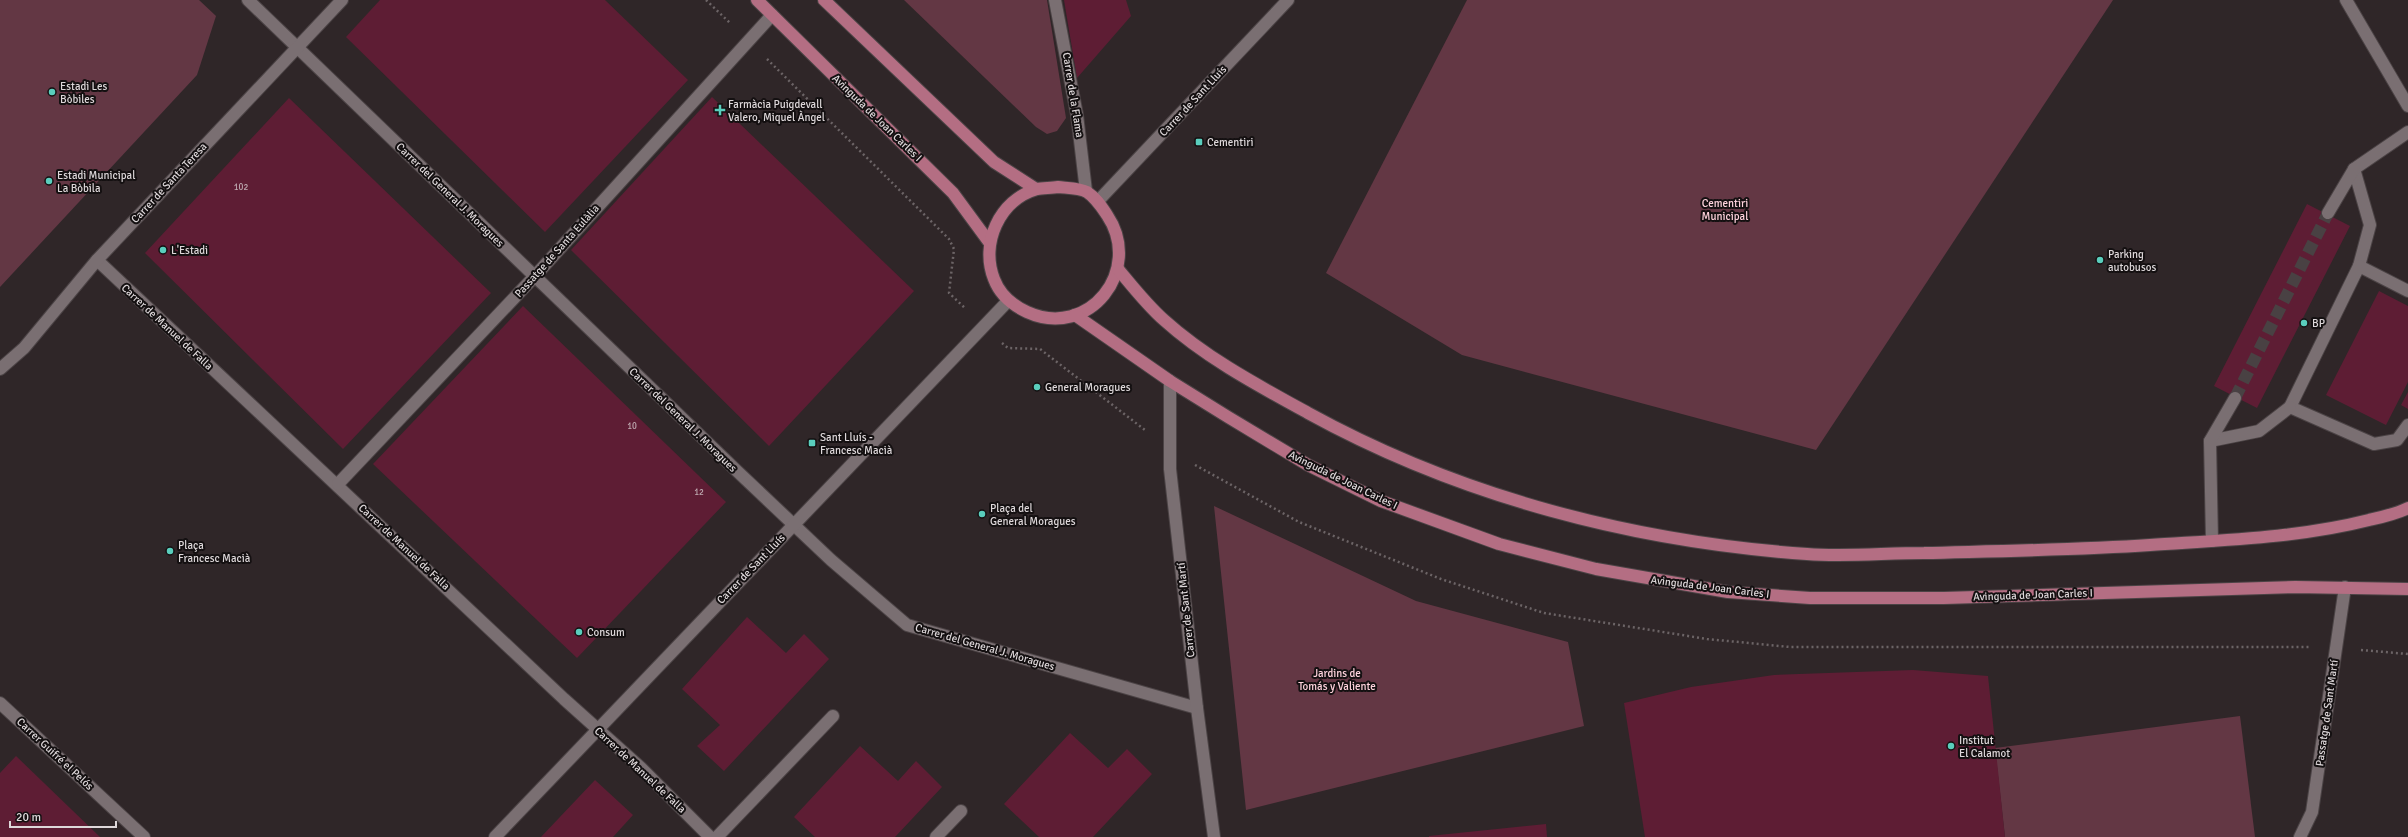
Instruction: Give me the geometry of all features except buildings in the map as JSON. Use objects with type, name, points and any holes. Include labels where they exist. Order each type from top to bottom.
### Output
[{"type":"main road","name":"Avinguda de Joan Carles I","points":[[757,0],[953,193],[989,242]]},
{"type":"main road","points":[[824,0],[994,162],[1036,190]]},
{"type":"main road","points":[[1058,187],[1086,191],[1098,201],[1114,225],[1120,241],[1118,269],[1108,291],[1096,304],[1075,315],[1059,318],[1036,316],[1008,301],[994,280],[988,259],[989,242],[1002,213],[1016,199],[1036,190],[1058,187]]},
{"type":"main road","points":[[1118,269],[1139,295],[1184,337],[1267,391],[1332,426],[1401,458],[1474,487],[1592,522],[1651,534],[1732,547],[1811,554],[2080,550],[2290,535],[2348,525],[2408,508]]},
{"type":"main road","name":"Avinguda de Joan Carles I","points":[[1075,315],[1170,381],[1302,462],[1381,501],[1499,544],[1596,569],[1650,580],[1728,592],[1810,598],[1944,598],[2345,587],[2408,589]]},
{"type":"street","name":"Carrer del General J. Moragues","points":[[248,0],[534,277],[794,524],[907,625],[1197,708]]},
{"type":"street","name":"Carrer de Santa Teresa","points":[[1,367],[24,348],[97,260],[268,76],[298,48],[342,0]]},
{"type":"street","name":"Carrer de la Flama","points":[[1055,0],[1077,115],[1086,191]]},
{"type":"street","name":"Carrer de Sant Lluís","points":[[1098,201],[1288,0]]},
{"type":"street","points":[[2346,0],[2408,106]]},
{"type":"street","name":"Passatge de Santa Eulàlia","points":[[338,484],[534,277],[772,15]]},
{"type":"street","points":[[2328,213],[2354,169],[2408,132]]},
{"type":"street","points":[[2210,441],[2260,431],[2290,406],[2359,266],[2370,225],[2354,169]]},
{"type":"street","name":"Carrer de Manuel de Falla","points":[[97,260],[139,302],[338,484],[598,730],[641,768],[710,837]]},
{"type":"street","points":[[2359,266],[2408,291]]},
{"type":"street","name":"Carrer de Sant Lluís","points":[[495,837],[1008,301]]},
{"type":"street","name":"Carrer de Sant Martí","points":[[1170,381],[1170,469],[1197,708],[1214,837]]},
{"type":"street","points":[[2212,541],[2210,441],[2235,398]]},
{"type":"street","points":[[2290,406],[2374,444],[2397,440],[2408,425]]},
{"type":"street","name":"Passatge de Sant Martí","points":[[2300,837],[2312,812],[2345,587]]},
{"type":"street","name":"Carrer Guifré el Pelós","points":[[0,703],[144,837]]},
{"type":"street","points":[[717,837],[833,716]]},
{"type":"street","points":[[936,837],[961,811]]},
{"type":"green space","name":"Estadi Municipal La Bòbila","points":[[0,0],[199,0],[216,16],[197,75],[0,287]]},
{"type":"green space","points":[[904,0],[1047,0],[1066,118],[1057,131],[1047,134],[1036,127]]},
{"type":"green space","name":"Cementiri Municipal","points":[[1467,0],[2113,0],[1816,450],[1462,355],[1326,273]]},
{"type":"green space","name":"Jardins de Tomás y Valiente","points":[[1214,506],[1416,601],[1568,642],[1584,726],[1246,810]]},
{"type":"green space","points":[[2240,716],[2255,837],[2005,837],[1995,748]]},
{"type":"tunnel","points":[[2235,398],[2328,213]]},
{"type":"place","name":"Estadi Les Bòbiles","points":[[52,92]]},
{"type":"place","name":"Farmàcia Puigdevall Valero, Miquel Àngel","points":[[720,110]]},
{"type":"place","name":"Cementiri","points":[[1199,142]]},
{"type":"place","name":"Estadi Municipal La Bòbila","points":[[49,181]]},
{"type":"place","name":"L'Estadi","points":[[163,250]]},
{"type":"place","name":"Parking autobusos","points":[[2100,260]]},
{"type":"place","name":"BP","points":[[2304,323]]},
{"type":"place","name":"General Moragues","points":[[1037,387]]},
{"type":"place","name":"Sant Lluís - Francesc Macià","points":[[812,443]]},
{"type":"place","name":"Plaça del General Moragues","points":[[982,514]]},
{"type":"place","name":"Plaça Francesc Macià","points":[[170,551]]},
{"type":"place","name":"Consum","points":[[579,632]]},
{"type":"place","name":"Institut El Calamot","points":[[1951,746]]}]
